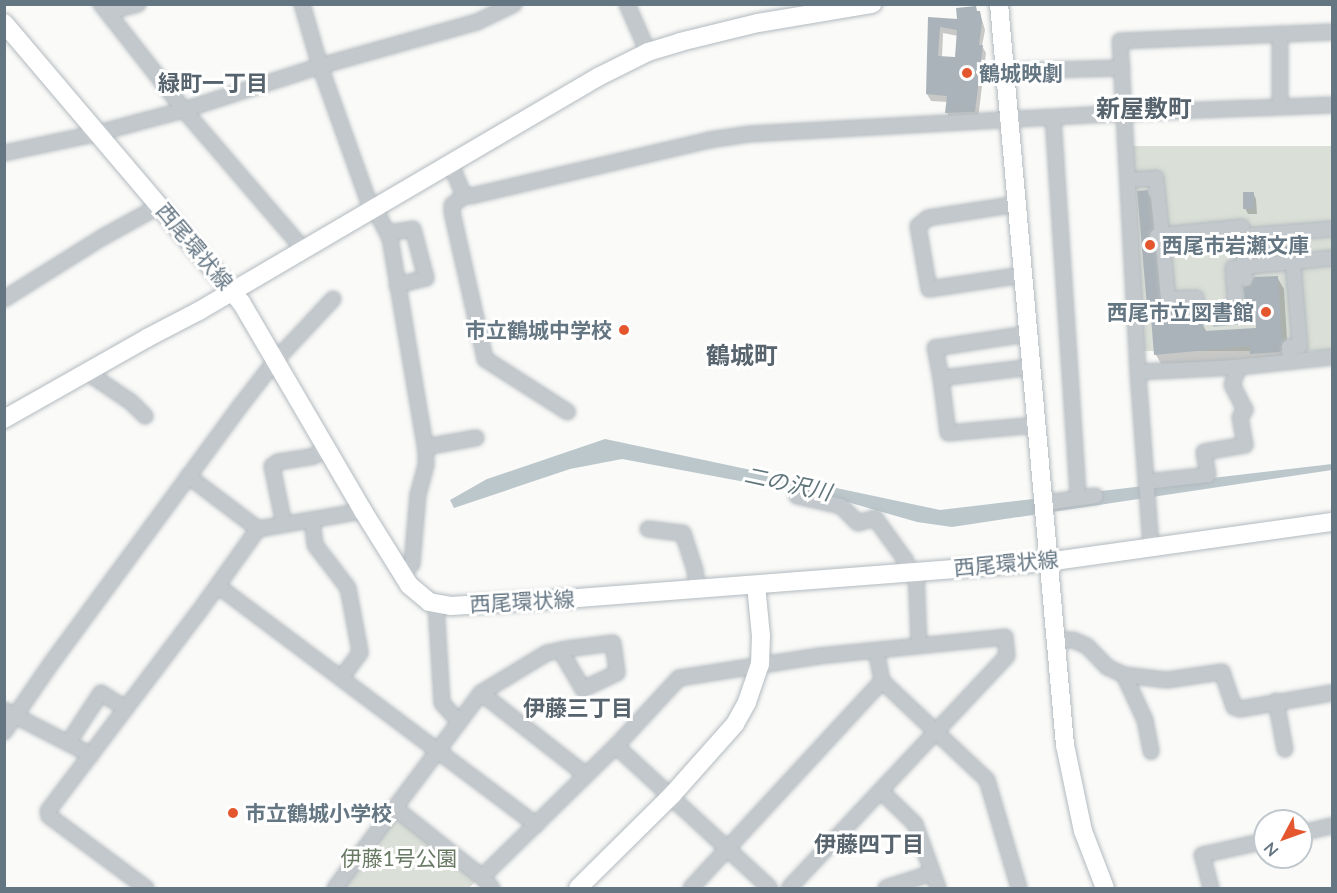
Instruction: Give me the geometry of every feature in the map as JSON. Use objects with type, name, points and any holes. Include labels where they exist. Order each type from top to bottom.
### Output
[{"type":"street","points":[[104,8],[138,4]]},
{"type":"street","points":[[302,4],[320,66],[373,210],[388,233],[426,447],[426,465],[418,494],[412,564],[402,574]]},
{"type":"street","points":[[4,153],[98,133],[184,110],[320,66],[477,22],[514,4]]},
{"type":"street","points":[[627,4],[648,52]]},
{"type":"street","points":[[4,419],[233,291],[598,77],[648,52],[758,23],[872,4]]},
{"type":"street","points":[[999,4],[1018,204],[1026,334],[1044,495],[1047,561],[1065,745],[1083,831],[1105,888]]},
{"type":"street","points":[[104,8],[184,110],[303,250]]},
{"type":"street","name":"西尾環状線","points":[[4,22],[233,291],[402,574],[417,594],[436,604],[462,605],[698,590],[1047,561],[1332,522]]},
{"type":"street","points":[[1151,546],[1138,372],[1120,41],[1332,32]]},
{"type":"street","points":[[1280,34],[1280,107]]},
{"type":"street","points":[[1006,71],[1122,68]]},
{"type":"street","points":[[568,412],[485,359],[452,212],[452,206],[465,195],[739,136],[1125,113],[1332,105]]},
{"type":"street","points":[[1053,117],[1078,498]]},
{"type":"street","points":[[451,165],[465,195]]},
{"type":"street","points":[[1128,180],[1156,178],[1159,235],[1167,299],[1196,298],[1197,314],[1236,311],[1233,268],[1245,272],[1293,262],[1332,258]]},
{"type":"street","points":[[1018,204],[928,218],[918,226],[928,289],[1023,275]]},
{"type":"street","points":[[4,299],[103,237],[161,206]]},
{"type":"street","points":[[1159,235],[1242,227],[1245,272]]},
{"type":"street","points":[[388,233],[413,229],[426,278],[397,285]]},
{"type":"street","points":[[1242,236],[1332,229]]},
{"type":"street","points":[[1290,360],[1289,347],[1300,346],[1293,262]]},
{"type":"street","points":[[4,732],[10,713],[275,361],[333,299]]},
{"type":"street","points":[[1026,334],[936,348],[948,433],[1037,425]]},
{"type":"street","points":[[1138,372],[1239,367],[1332,357]]},
{"type":"street","points":[[941,378],[1031,367]]},
{"type":"street","points":[[1146,482],[1208,475],[1204,452],[1245,445],[1240,417],[1245,410],[1236,397],[1232,385],[1239,367]]},
{"type":"street","points":[[88,373],[131,402],[145,416]]},
{"type":"street","points":[[426,447],[476,438]]},
{"type":"street","points":[[284,524],[272,466],[278,462],[314,456],[327,447]]},
{"type":"street","points":[[188,476],[258,529]]},
{"type":"street","points":[[1044,495],[1078,498],[1096,496]]},
{"type":"street","points":[[797,496],[842,506],[858,523],[875,518],[912,571],[920,644]]},
{"type":"street","points":[[143,888],[49,816],[48,811],[218,586],[258,529],[363,512]]},
{"type":"street","points":[[312,520],[315,545],[348,588],[359,646],[360,653],[341,678]]},
{"type":"street","points":[[648,529],[683,533],[698,590]]},
{"type":"street","points":[[578,888],[672,795],[735,724],[747,702],[760,664],[761,636],[756,585]]},
{"type":"street","points":[[218,586],[536,825]]},
{"type":"street","points":[[436,604],[442,703],[459,722]]},
{"type":"street","points":[[482,877],[616,746],[679,678],[760,664],[920,644],[1005,637],[1007,656],[882,792],[789,888]]},
{"type":"street","points":[[1054,640],[1073,640],[1087,646],[1107,667],[1124,675],[1167,680],[1222,672],[1234,706],[1240,709],[1332,693]]},
{"type":"street","points":[[335,888],[481,693],[547,653],[560,650]]},
{"type":"street","points":[[876,650],[882,681],[987,780],[1019,888]]},
{"type":"street","points":[[1124,675],[1145,720],[1151,751]]},
{"type":"street","points":[[691,888],[882,681]]},
{"type":"street","points":[[69,743],[101,693],[125,708]]},
{"type":"street","points":[[481,693],[586,775]]},
{"type":"street","points":[[1276,701],[1285,749]]},
{"type":"street","points":[[10,713],[91,755]]},
{"type":"street","points":[[616,746],[672,795],[770,888]]},
{"type":"street","points":[[882,792],[915,824],[938,888]]},
{"type":"street","points":[[395,808],[482,877],[492,888]]},
{"type":"street","points":[[1313,830],[1332,826]]},
{"type":"street","points":[[1211,888],[1202,855],[1253,844]]},
{"type":"street","points":[[886,888],[932,873]]},
{"type":"green space","points":[[1133,146],[1332,146],[1332,351],[1133,351]]},
{"type":"green space","name":"伊藤1号公園","points":[[393,813],[476,881],[469,888],[337,888]]},
{"type":"water","points":[[1251,314],[1252,323],[1213,327],[1212,318]]},
{"type":"water","name":"二の沢川","points":[[605,439],[940,510],[1332,464],[1332,470],[952,527],[917,522],[837,499],[622,459],[570,469],[454,508],[450,500],[487,479]]},
{"type":"building","points":[[976,6],[977,11],[980,11],[982,22],[979,45],[983,45],[975,112],[945,113],[947,96],[926,94],[928,17],[957,19],[956,8]],"holes":[[[940,27],[957,30],[955,57],[938,56]]]},
{"type":"building","points":[[1148,190],[1152,229],[1148,237],[1154,244],[1161,304],[1168,308],[1188,307],[1190,319],[1203,323],[1204,331],[1256,328],[1255,310],[1245,310],[1243,287],[1250,285],[1254,277],[1278,276],[1282,342],[1280,352],[1250,354],[1250,346],[1154,355],[1151,317],[1148,318],[1137,191]]},
{"type":"building","points":[[1243,192],[1254,192],[1254,209],[1243,209]]},
{"type":"building","points":[[1269,243],[1271,255],[1257,257],[1255,245]]},
{"type":"building","points":[[1286,246],[1293,248],[1292,253],[1285,254],[1281,251]]},
{"type":"place","name":"鶴城映劇","points":[[967,73]]},
{"type":"place","name":"西尾市岩瀬文庫","points":[[1150,245]]},
{"type":"place","name":"西尾市立図書館","points":[[1266,312]]},
{"type":"place","name":"市立鶴城中学校","points":[[624,330]]},
{"type":"place","name":"市立鶴城小学校","points":[[233,813]]},
{"type":"district","name":"緑町一丁目","points":[[213,83]]},
{"type":"district","name":"新屋敷町","points":[[1144,108]]},
{"type":"district","name":"鶴城町","points":[[742,355]]},
{"type":"district","name":"伊藤三丁目","points":[[578,708]]},
{"type":"district","name":"伊藤四丁目","points":[[869,844]]}]
